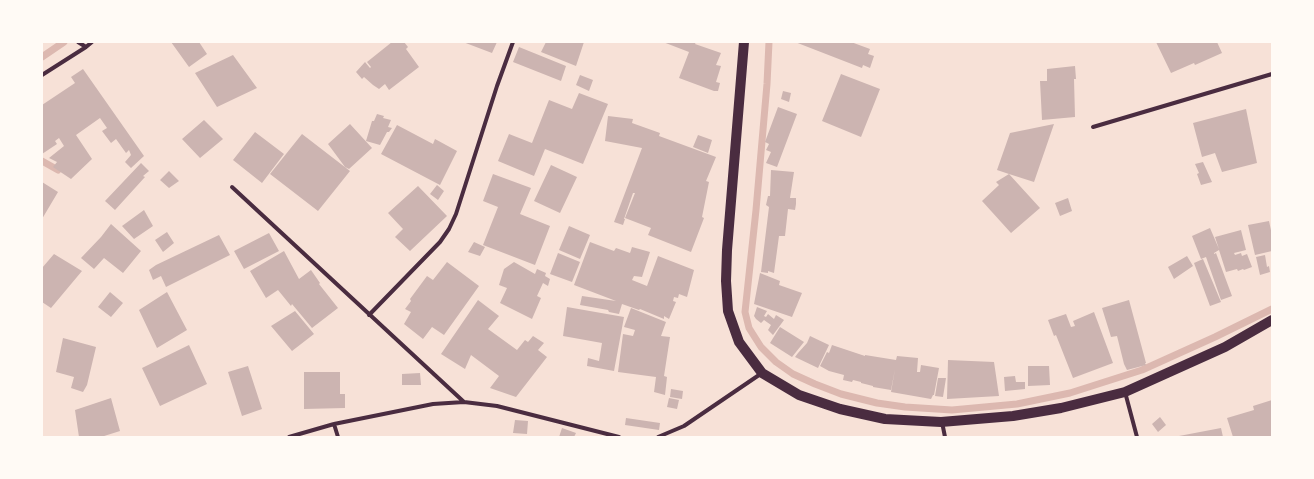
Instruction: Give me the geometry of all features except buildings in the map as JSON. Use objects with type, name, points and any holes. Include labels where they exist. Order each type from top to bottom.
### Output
[{"type":"main road","points":[[744,42],[727,250],[726,281],[728,311],[739,342],[762,373],[799,395],[840,409],[885,419],[941,422],[1013,416],[1061,408],[1124,392],[1225,347],[1272,320]]},
{"type":"street","points":[[78,42],[86,47]]},
{"type":"street","points":[[42,75],[92,42]]},
{"type":"street","points":[[369,315],[440,242],[449,229],[456,214],[497,86],[513,42]]},
{"type":"street","points":[[1093,127],[1272,74]]},
{"type":"street","points":[[232,187],[464,402]]},
{"type":"street","points":[[658,437],[684,426],[762,373]]},
{"type":"street","points":[[1124,392],[1138,437]]},
{"type":"street","points":[[289,437],[334,424],[432,404],[464,402],[497,406],[619,437]]},
{"type":"street","points":[[941,422],[945,437]]},
{"type":"street","points":[[334,424],[338,437]]},
{"type":"waterway","points":[[42,57],[64,42]]},
{"type":"waterway","points":[[769,42],[767,84],[756,210],[745,312],[749,328],[761,347],[776,362],[793,374],[841,394],[877,403],[905,407],[952,410],[1017,404],[1070,393],[1142,370],[1272,309]]},
{"type":"waterway","points":[[42,161],[58,170]]}]
